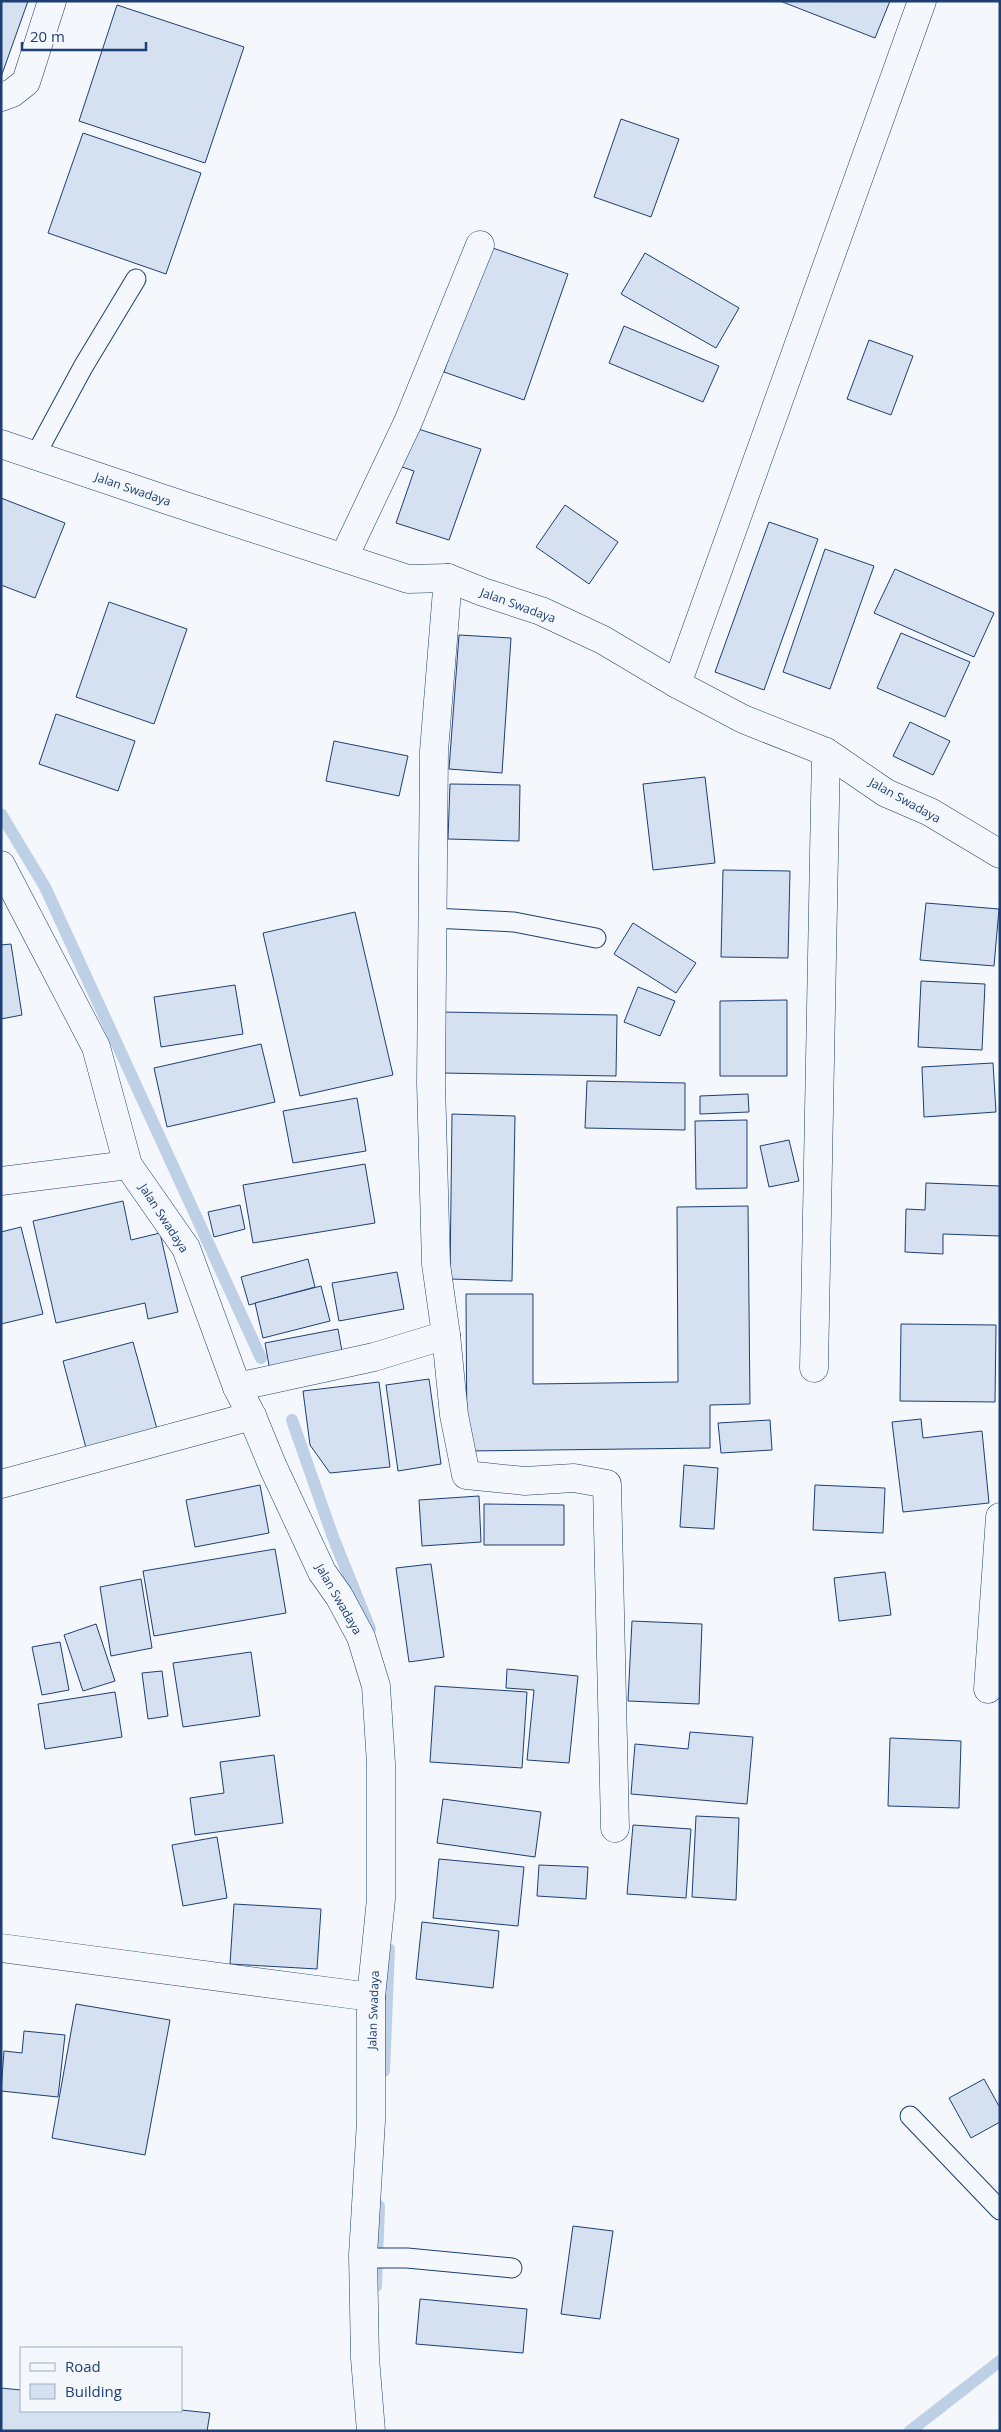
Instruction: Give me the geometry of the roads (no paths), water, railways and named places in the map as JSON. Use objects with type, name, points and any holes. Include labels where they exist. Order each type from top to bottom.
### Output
[{"type":"street","points":[[1,97],[12,93],[26,82],[52,1]]},
{"type":"street","points":[[677,684],[922,1]]},
{"type":"street","points":[[344,557],[408,422],[480,245]]},
{"type":"street","name":"Jalan Swadaya","points":[[1,444],[408,579],[448,578],[483,592],[541,610],[603,640],[677,684],[742,719],[826,752],[886,793],[930,812],[1000,854]]},
{"type":"street","points":[[448,578],[434,751],[431,1083],[436,1264],[446,1335],[454,1415],[466,1475],[525,1481],[574,1478],[607,1484],[615,1828]]},
{"type":"street","points":[[814,1368],[826,752]]},
{"type":"street","name":"Jalan Swadaya","points":[[1,866],[96,1047],[128,1165],[186,1248],[237,1387],[252,1416],[273,1468],[322,1572],[339,1596],[361,1637],[376,1686],[381,1764],[381,1899],[371,1997],[371,2121],[365,2358],[371,2431]]},
{"type":"street","points":[[1,1181],[128,1165]]},
{"type":"street","points":[[237,1387],[374,1357],[446,1335]]},
{"type":"street","points":[[1,1484],[252,1416]]},
{"type":"street","points":[[988,1689],[1000,1517]]},
{"type":"street","points":[[1,1948],[371,1997]]},
{"type":"lane","points":[[36,456],[83,367],[136,279]]},
{"type":"lane","points":[[433,918],[514,922],[596,938]]},
{"type":"lane","points":[[910,2116],[1000,2210]]},
{"type":"lane","points":[[368,2257],[407,2258],[512,2268]]},
{"type":"waterway","points":[[1,814],[45,887],[261,1358]]},
{"type":"waterway","points":[[292,1420],[333,1537],[370,1629]]},
{"type":"waterway","points":[[384,2071],[389,1949]]},
{"type":"waterway","points":[[376,2286],[379,2206]]},
{"type":"waterway","points":[[910,2431],[1000,2361]]}]
